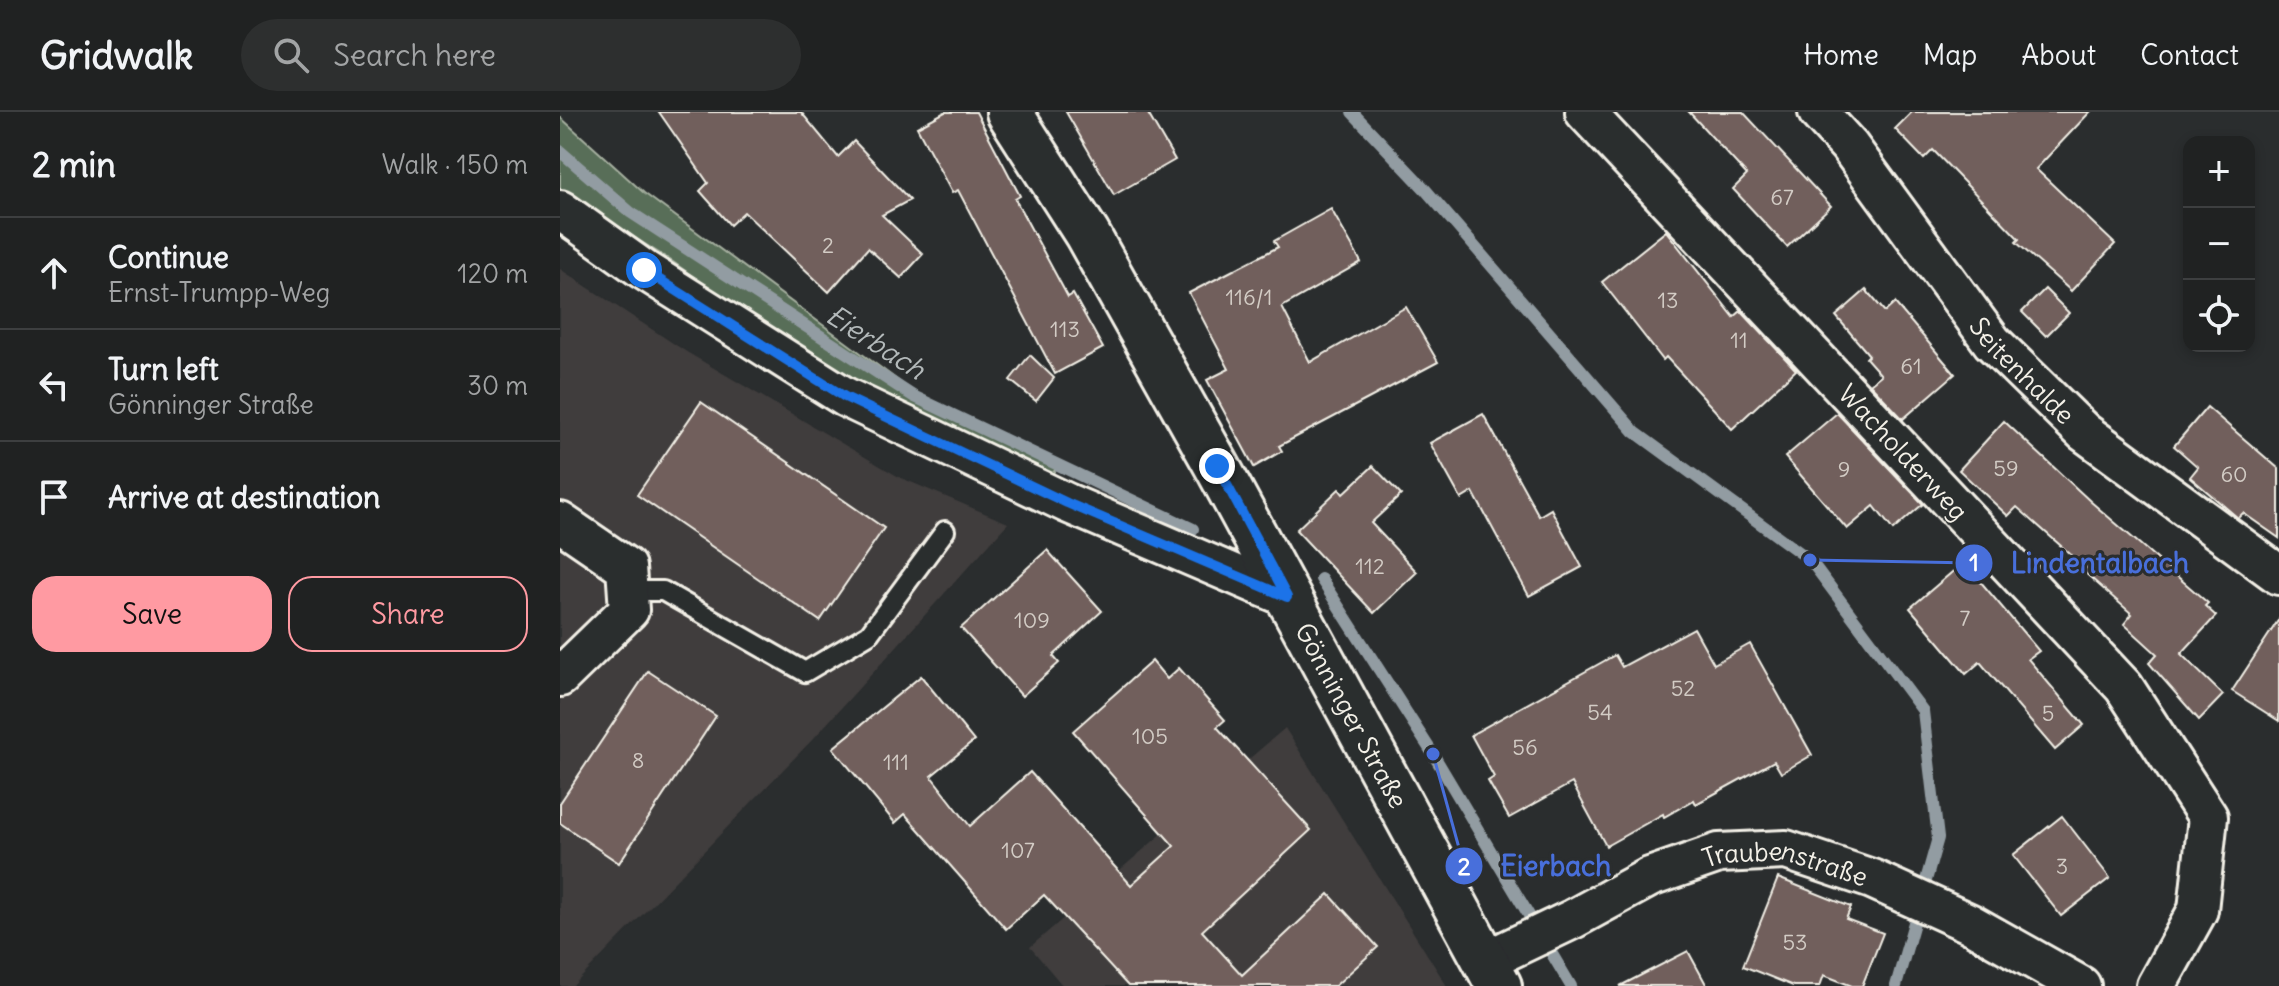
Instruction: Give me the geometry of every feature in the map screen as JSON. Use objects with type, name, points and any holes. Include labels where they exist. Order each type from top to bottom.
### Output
[{"type":"street","name":"Gönninger Straße","points":[[1009,112],[1087,234],[1217,466],[1492,974]]},
{"type":"street","name":"Wacholderweg","points":[[1585,112],[2124,687],[2208,817],[2198,910],[2156,986]]},
{"type":"street","name":"Seitenhalde","points":[[1818,112],[1849,146],[1992,342],[2084,432],[2279,575]]},
{"type":"street","points":[[560,210],[644,270],[845,397],[1067,503],[1284,592]]},
{"type":"street","points":[[560,522],[626,567],[629,610],[560,677]]},
{"type":"street","name":"Traubenstraße","points":[[1492,974],[1526,941],[1650,877],[1719,853],[1786,850],[1872,879],[1969,923],[2081,986]]},
{"type":"lane","points":[[628,591],[663,591],[805,672],[869,634],[945,531]]},
{"type":"shaded area","points":[[560,269],[685,351],[899,477],[1008,523],[814,738],[573,986],[560,986]]},
{"type":"shaded area","points":[[1285,728],[1447,986],[1063,986],[1030,947]]},
{"type":"green space","points":[[560,117],[644,193],[911,390],[1059,464],[1045,485],[818,366],[673,262],[560,190]]},
{"type":"building","points":[[659,112],[801,112],[838,157],[854,141],[910,200],[882,215],[923,254],[901,278],[868,248],[829,292],[744,212],[730,225],[700,191],[708,183]]},
{"type":"building","points":[[945,112],[976,112],[1020,196],[1015,199],[1068,297],[1073,294],[1103,348],[1055,374],[958,190],[952,193],[917,127]]},
{"type":"building","points":[[1066,112],[1147,112],[1175,160],[1114,195]]},
{"type":"building","points":[[1689,112],[1743,112],[1831,206],[1787,247],[1733,189],[1747,175]]},
{"type":"building","points":[[1912,112],[2090,112],[2036,169],[2115,244],[2071,291],[2016,242],[2019,239],[1933,150],[1924,159],[1895,129]]},
{"type":"building","points":[[1331,209],[1361,262],[1282,307],[1310,362],[1406,307],[1438,362],[1279,446],[1282,451],[1254,467],[1207,380],[1229,369],[1189,293],[1278,247],[1274,241]]},
{"type":"building","points":[[1666,231],[1734,317],[1741,311],[1796,370],[1732,429],[1666,357],[1663,360],[1602,282]]},
{"type":"building","points":[[2045,289],[2069,313],[2046,336],[2022,312]]},
{"type":"building","points":[[1866,290],[1885,312],[1895,303],[1955,374],[1903,419],[1870,384],[1881,375],[1866,358],[1869,355],[1836,316]]},
{"type":"building","points":[[1030,355],[1054,378],[1036,401],[1010,380]]},
{"type":"building","points":[[701,402],[884,528],[820,621],[637,495]]},
{"type":"building","points":[[2207,407],[2279,469],[2279,538],[2243,513],[2238,518],[2190,477],[2198,467],[2174,446]]},
{"type":"building","points":[[1837,413],[1923,504],[1893,530],[1874,506],[1847,529],[1785,457]]},
{"type":"building","points":[[1483,414],[1539,516],[1551,509],[1582,567],[1529,596],[1473,492],[1461,499],[1430,443]]},
{"type":"building","points":[[2004,421],[2090,501],[2208,603],[2205,606],[2216,616],[2181,654],[2223,695],[2199,720],[2149,663],[2157,654],[2124,624],[2132,614],[2017,507],[2008,516],[1959,470]]},
{"type":"building","points":[[1373,466],[1401,495],[1371,523],[1417,572],[1374,613],[1296,530],[1339,489],[1343,494]]},
{"type":"building","points":[[1047,550],[1102,611],[1053,656],[1059,663],[1022,696],[961,628]]},
{"type":"building","points":[[1964,562],[2039,651],[2028,659],[2084,725],[2055,750],[1980,662],[1966,674],[1910,608]]},
{"type":"building","points":[[2279,619],[2279,721],[2232,691]]},
{"type":"building","points":[[1694,628],[1714,664],[1750,644],[1812,755],[1781,773],[1774,761],[1696,804],[1694,800],[1664,817],[1663,814],[1606,846],[1572,783],[1509,818],[1488,781],[1494,777],[1471,735],[1615,655],[1622,667]]},
{"type":"building","points":[[1152,661],[1167,679],[1179,668],[1225,720],[1217,727],[1311,830],[1202,931],[1242,975],[1329,894],[1378,947],[1335,986],[1128,986],[1044,895],[1006,929],[905,814],[895,823],[833,748],[921,676],[974,741],[931,776],[970,826],[1030,772],[1131,885],[1174,846],[1073,731]]},
{"type":"building","points":[[648,671],[716,716],[619,863],[560,823],[560,803]]},
{"type":"building","points":[[2062,816],[2110,878],[2061,916],[2013,855]]},
{"type":"building","points":[[1778,878],[1851,907],[1846,919],[1883,933],[1862,986],[1852,986],[1824,975],[1820,986],[1793,986],[1743,966]]},
{"type":"building","points":[[1688,951],[1707,986],[1620,986]]},
{"type":"waterway","points":[[1352,112],[1424,188],[1635,432],[1810,560],[1923,711],[1938,838],[1896,986]]},
{"type":"waterway","name":"Eierbach","points":[[560,151],[630,212],[913,396],[1193,529]]},
{"type":"waterway","name":"Eierbach","points":[[1321,579],[1433,754],[1571,986]]},
{"type":"place","name":"Lindentalbach","points":[[1810,560]]},
{"type":"place","name":"Eierbach","points":[[1433,754]]},
{"type":"route","points":[[644,270],[845,397],[1067,503],[1287,597],[1217,466]]}]
